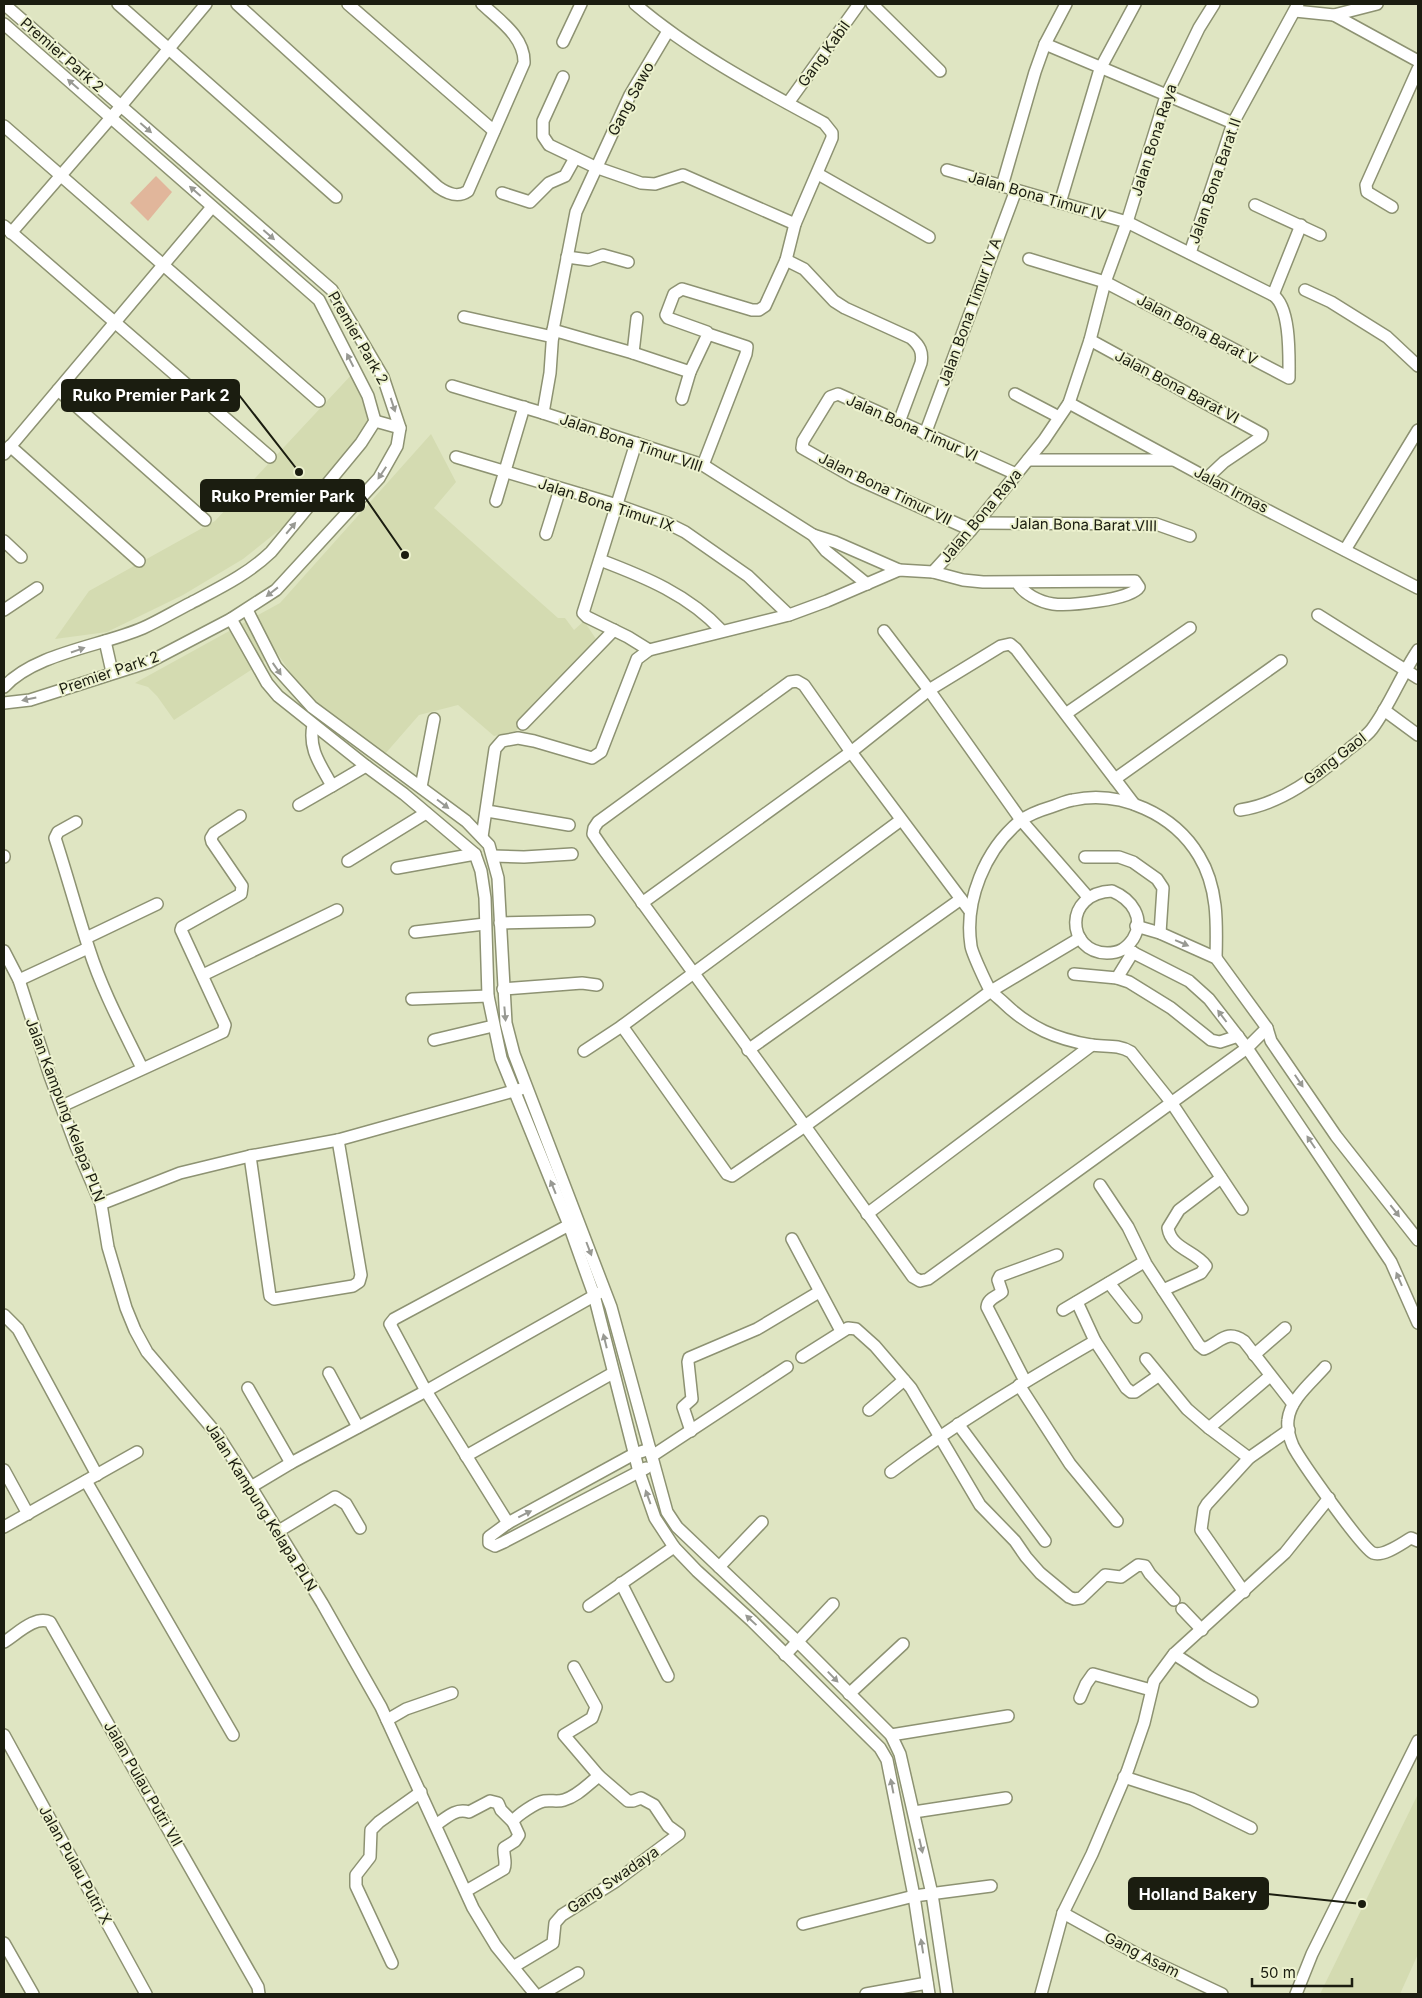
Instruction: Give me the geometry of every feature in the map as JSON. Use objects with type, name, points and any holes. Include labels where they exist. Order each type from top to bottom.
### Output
[{"type":"street","name":"Premier Park 2","points":[[4,4],[332,290],[382,377],[400,428],[397,446],[379,478],[276,590],[248,610],[149,662],[112,672],[30,700],[4,703]]},
{"type":"street","points":[[118,4],[336,197]]},
{"type":"street","points":[[206,4],[61,176],[7,230],[270,458]]},
{"type":"street","points":[[237,4],[445,192],[455,195],[462,195],[468,190],[522,72],[524,54],[521,44],[509,29],[482,4]]},
{"type":"street","points":[[348,4],[494,131]]},
{"type":"street","points":[[562,42],[581,4]]},
{"type":"street","points":[[635,4],[668,32],[788,103],[824,122],[832,133],[832,138],[818,174],[795,224],[786,260],[765,306],[759,310],[752,310],[682,289],[674,294],[666,315],[668,318],[747,348],[703,465]]},
{"type":"street","name":"Gang Kabil","points":[[788,103],[859,4]]},
{"type":"street","points":[[872,4],[940,71]]},
{"type":"street","points":[[1002,186],[1035,72],[1045,44],[1066,4]]},
{"type":"street","points":[[1060,202],[1100,69],[1135,4]]},
{"type":"street","name":"Jalan Bona Raya","points":[[649,650],[789,615],[827,602],[899,570],[933,572],[974,526],[1028,460],[1069,403],[1090,340],[1105,282],[1127,222],[1166,96],[1199,28],[1214,4]]},
{"type":"street","points":[[1334,15],[1377,4]]},
{"type":"street","points":[[1297,7],[1334,15],[1418,61]]},
{"type":"street","name":"Jalan Bona Barat II","points":[[1190,253],[1233,123],[1297,7]]},
{"type":"street","name":"Premier Park 2","points":[[4,24],[319,300],[368,396],[375,421]]},
{"type":"street","name":"Gang Sawo","points":[[543,413],[550,373],[553,334],[576,212],[630,95],[668,32]]},
{"type":"street","points":[[1045,44],[1100,69],[1233,123]]},
{"type":"street","points":[[1392,207],[1367,192],[1366,185],[1418,69]]},
{"type":"street","points":[[563,77],[543,121],[543,136],[549,145],[596,167],[641,183],[655,184],[683,175],[795,224]]},
{"type":"street","points":[[4,126],[319,401]]},
{"type":"street","points":[[502,193],[530,202],[549,182],[565,176],[575,158]]},
{"type":"street","name":"Jalan Bona Timur IV","points":[[947,170],[1127,222],[1272,295]]},
{"type":"street","points":[[818,174],[929,238]]},
{"type":"street","name":"Jalan Bona Timur IV A","points":[[924,434],[1016,190]]},
{"type":"street","points":[[1255,205],[1320,235]]},
{"type":"street","points":[[139,561],[7,450],[212,207]]},
{"type":"street","points":[[1272,295],[1301,225]]},
{"type":"street","points":[[566,257],[589,260],[603,255],[628,262]]},
{"type":"street","name":"Jalan Bona Barat V","points":[[1029,259],[1105,282],[1289,378],[1288,339],[1285,319],[1279,302],[1272,295]]},
{"type":"street","points":[[786,260],[804,269],[821,285],[834,302],[911,338],[917,344],[922,356],[921,363],[899,422]]},
{"type":"street","points":[[1305,290],[1331,302],[1387,337],[1418,366]]},
{"type":"street","points":[[464,317],[553,334],[633,353],[690,372]]},
{"type":"street","points":[[633,353],[637,318]]},
{"type":"street","points":[[682,399],[690,372],[708,334]]},
{"type":"street","name":"Jalan Bona Barat VI","points":[[1090,340],[1262,435],[1224,462],[1207,478]]},
{"type":"street","name":"Jalan Bona Timur VIII","points":[[452,386],[524,407],[703,465],[813,535],[826,551],[867,584]]},
{"type":"street","points":[[58,390],[205,520]]},
{"type":"street","name":"Jalan Bona Timur VI","points":[[802,444],[830,397],[838,394],[1016,474]]},
{"type":"street","points":[[1015,394],[1059,417]]},
{"type":"street","points":[[1069,403],[1174,460]]},
{"type":"street","points":[[496,501],[524,407]]},
{"type":"street","points":[[4,687],[20,672],[50,659],[143,628],[241,577],[270,552],[361,443],[375,421],[400,428]]},
{"type":"street","points":[[1344,550],[1418,430]]},
{"type":"street","points":[[482,837],[495,749],[502,741],[518,738],[592,758],[597,756],[601,752],[637,658],[649,650],[628,637],[587,618],[583,613],[636,443]]},
{"type":"street","name":"Jalan Bona Timur VII","points":[[802,444],[802,448],[853,477],[974,526]]},
{"type":"street","name":"Jalan Bona Timur IX","points":[[456,457],[617,505],[686,532],[748,576],[789,615]]},
{"type":"street","name":"Jalan Irmas","points":[[1028,460],[1174,460],[1418,588]]},
{"type":"street","points":[[546,534],[560,489]]},
{"type":"street","name":"Jalan Bona Barat VIII","points":[[974,526],[1156,524],[1190,536]]},
{"type":"street","points":[[813,535],[835,542],[899,570]]},
{"type":"street","points":[[4,541],[21,557]]},
{"type":"street","points":[[600,560],[648,578],[710,618],[722,631]]},
{"type":"street","points":[[933,572],[963,580],[1017,582],[1135,581],[1139,587],[1134,592],[1123,596],[1065,605],[1051,604],[1037,599],[1020,587],[1017,582]]},
{"type":"street","points":[[4,610],[37,588]]},
{"type":"street","points":[[248,610],[276,667],[312,708],[466,821],[489,845],[498,878],[506,1023],[514,1054],[599,1293],[652,1456],[661,1496],[667,1512],[677,1527],[798,1642],[891,1735],[900,1754],[932,1894],[947,1994]]},
{"type":"street","points":[[1318,615],[1418,678]]},
{"type":"street","points":[[231,619],[267,683],[278,696],[404,794],[475,854],[482,871],[488,996],[501,1058],[568,1225],[599,1293],[613,1373],[639,1472],[655,1518],[674,1547],[697,1571],[752,1621],[866,1734],[880,1748],[887,1760],[914,1896],[928,1989],[866,1994]]},
{"type":"street","points":[[1067,713],[1190,628]]},
{"type":"street","points":[[523,724],[614,630]]},
{"type":"street","points":[[884,631],[929,690],[1021,820],[1088,897]]},
{"type":"street","points":[[105,641],[112,672]]},
{"type":"street","points":[[642,903],[851,752],[929,690],[1001,646],[1010,644],[1067,713],[1134,804]]},
{"type":"street","name":"Gang Gaol","points":[[1240,810],[1270,802],[1301,786],[1371,731],[1405,669],[1418,650]]},
{"type":"street","points":[[1116,779],[1282,661]]},
{"type":"street","points":[[970,911],[851,752],[804,685],[797,681],[790,682],[598,822],[594,828],[593,834],[642,903],[805,1126],[912,1277],[920,1281],[928,1279],[1247,1048],[1266,1028]]},
{"type":"street","points":[[1384,710],[1418,735]]},
{"type":"street","points":[[404,794],[416,784],[434,719]]},
{"type":"street","points":[[313,725],[311,738],[314,750],[332,786]]},
{"type":"street","points":[[299,805],[366,766]]},
{"type":"street","points":[[1216,958],[1217,921],[1214,889],[1200,856],[1183,834],[1156,814],[1134,804],[1103,798],[1073,800],[1021,820],[1000,843],[981,872],[970,911],[970,947],[991,991],[1022,1020],[1056,1036],[1092,1045],[1123,1047],[1131,1052],[1171,1102],[1242,1209]]},
{"type":"street","points":[[487,811],[569,825]]},
{"type":"street","points":[[348,860],[426,813]]},
{"type":"street","points":[[62,1106],[223,1032],[225,1025],[182,933],[182,927],[242,894],[242,886],[211,838],[214,833],[240,816]]},
{"type":"street","points":[[584,1051],[622,1026],[901,820]]},
{"type":"street","points":[[76,822],[58,832],[55,838],[87,943],[105,991],[142,1068]]},
{"type":"street","points":[[397,868],[475,854]]},
{"type":"street","points":[[493,856],[524,857],[572,854]]},
{"type":"street","points":[[1085,856],[1119,857],[1133,862],[1157,879],[1163,888],[1160,933]]},
{"type":"street","points":[[1117,978],[1129,950],[1135,936],[1137,916],[1132,904],[1123,896],[1112,891],[1099,892],[1088,897],[1080,905],[1076,915],[1076,927],[1080,938],[1088,947],[1100,952],[1112,953],[1129,950],[1189,981],[1209,999],[1247,1048],[1391,1262],[1418,1324]]},
{"type":"street","points":[[748,1050],[961,899]]},
{"type":"street","points":[[18,980],[157,904]]},
{"type":"street","points":[[203,975],[337,910]]},
{"type":"street","points":[[500,923],[588,921]]},
{"type":"street","points":[[416,932],[485,924]]},
{"type":"street","points":[[1136,926],[1160,933],[1216,958],[1266,1028],[1271,1041],[1336,1136],[1418,1240]]},
{"type":"street","points":[[622,1026],[729,1176],[732,1176],[805,1126],[991,991],[1080,938]]},
{"type":"street","name":"Jalan Kampung Kelapa PLN","points":[[4,951],[18,980],[76,1146],[102,1204],[108,1247],[126,1308],[135,1330],[153,1359],[204,1417],[251,1487],[322,1603],[387,1720],[473,1908],[496,1946],[535,1994]]},
{"type":"street","points":[[487,952],[501,954]]},
{"type":"street","points":[[1074,974],[1117,978],[1129,982],[1172,1008],[1211,1040],[1220,1042],[1238,1036]]},
{"type":"street","points":[[503,989],[582,983],[597,985]]},
{"type":"street","points":[[412,999],[488,996]]},
{"type":"street","points":[[434,1040],[493,1026]]},
{"type":"street","points":[[867,1214],[1092,1045]]},
{"type":"street","points":[[102,1204],[180,1173],[250,1156],[338,1140],[527,1087]]},
{"type":"street","points":[[250,1156],[270,1296],[274,1298],[353,1286],[359,1282],[361,1275],[338,1140]]},
{"type":"street","points":[[1163,1290],[1206,1269],[1202,1260],[1186,1251],[1172,1239],[1168,1228],[1179,1210],[1221,1178]]},
{"type":"street","points":[[1100,1185],[1128,1227],[1144,1262],[1167,1299],[1202,1348],[1206,1348],[1233,1335],[1244,1341],[1294,1404]]},
{"type":"street","points":[[508,1523],[426,1391],[390,1326],[392,1321],[568,1225]]},
{"type":"street","points":[[792,1240],[841,1331]]},
{"type":"street","points":[[1057,1255],[1000,1276],[998,1280],[1002,1292],[988,1301],[987,1307],[1022,1383],[1070,1464],[1117,1521]]},
{"type":"street","points":[[1063,1310],[1144,1262]]},
{"type":"street","points":[[1109,1283],[1136,1317]]},
{"type":"street","points":[[691,1431],[683,1407],[692,1399],[689,1358],[757,1329],[819,1292]]},
{"type":"street","points":[[251,1487],[599,1293]]},
{"type":"street","points":[[1077,1302],[1094,1341],[1126,1388],[1131,1392],[1137,1390],[1158,1376]]},
{"type":"street","points":[[4,1315],[18,1329],[97,1475]]},
{"type":"street","points":[[802,1358],[841,1331],[852,1327],[856,1329],[875,1346],[904,1380],[980,1505],[1015,1541],[1040,1573],[1074,1599],[1082,1598],[1105,1575],[1121,1577],[1138,1565],[1145,1566],[1150,1574],[1202,1630]]},
{"type":"street","points":[[1254,1355],[1285,1328]]},
{"type":"street","points":[[891,1472],[958,1424],[1022,1383],[1094,1341]]},
{"type":"street","points":[[1146,1359],[1186,1409],[1249,1458]]},
{"type":"street","points":[[652,1456],[634,1454],[508,1523],[489,1537],[488,1540],[492,1545],[504,1542],[639,1472],[652,1456],[787,1367]]},
{"type":"street","points":[[1324,1367],[1294,1404],[1288,1421],[1293,1446],[1302,1462],[1339,1514],[1371,1552],[1380,1554],[1411,1538],[1418,1541]]},
{"type":"street","points":[[329,1373],[358,1427]]},
{"type":"street","points":[[466,1456],[613,1373]]},
{"type":"street","points":[[1209,1428],[1270,1376]]},
{"type":"street","points":[[869,1410],[904,1380]]},
{"type":"street","points":[[248,1388],[291,1463]]},
{"type":"street","points":[[958,1424],[1045,1541]]},
{"type":"street","points":[[1244,1592],[1200,1527],[1204,1509],[1249,1458],[1289,1430]]},
{"type":"street","points":[[4,1527],[137,1452]]},
{"type":"street","points":[[4,1470],[28,1514]]},
{"type":"street","points":[[86,1481],[233,1735]]},
{"type":"street","points":[[277,1532],[335,1497],[346,1504],[360,1528]]},
{"type":"street","points":[[1041,1994],[1063,1913],[1092,1854],[1124,1777],[1144,1723],[1151,1690],[1159,1672],[1174,1654],[1244,1592],[1285,1552],[1329,1498]]},
{"type":"street","points":[[720,1567],[762,1522]]},
{"type":"street","points":[[589,1606],[674,1547]]},
{"type":"street","points":[[621,1583],[668,1676]]},
{"type":"street","points":[[785,1655],[834,1604]]},
{"type":"street","name":"Jalan Pulau Putri VII","points":[[4,1642],[37,1620],[50,1622],[258,1987],[260,1994]]},
{"type":"street","points":[[849,1694],[903,1644]]},
{"type":"street","points":[[1174,1654],[1252,1701]]},
{"type":"street","points":[[513,1822],[517,1815],[544,1800],[563,1801],[579,1793],[599,1776],[564,1735],[592,1718],[596,1708],[574,1667]]},
{"type":"street","points":[[1080,1698],[1093,1674],[1151,1690]]},
{"type":"street","points":[[387,1720],[406,1709],[452,1693]]},
{"type":"street","points":[[891,1735],[1008,1716]]},
{"type":"street","name":"Jalan Pulau Putri X","points":[[4,1735],[146,1994]]},
{"type":"street","points":[[1296,1994],[1312,1954],[1418,1741]]},
{"type":"street","name":"Gang Swadaya","points":[[513,1967],[553,1943],[556,1923],[562,1915],[616,1880],[679,1834],[668,1826],[654,1805],[641,1798],[628,1801],[599,1776]]},
{"type":"street","points":[[1124,1777],[1192,1800],[1251,1828]]},
{"type":"street","points":[[392,1962],[356,1886],[356,1875],[370,1857],[371,1830],[379,1822],[421,1792]]},
{"type":"street","points":[[914,1812],[1006,1798]]},
{"type":"street","points":[[436,1825],[454,1812],[462,1810],[469,1812],[490,1802],[498,1803],[501,1810],[513,1822],[519,1835],[515,1841],[504,1848],[503,1856],[506,1865],[504,1869],[466,1891]]},
{"type":"street","points":[[803,1924],[914,1896],[991,1886]]},
{"type":"street","name":"Gang Asam","points":[[1063,1913],[1137,1954],[1222,1994]]},
{"type":"street","points":[[4,1943],[33,1994]]},
{"type":"street","points":[[542,1994],[578,1973]]},
{"type":"shaded area","points":[[156,176],[172,192],[148,221],[130,203]]},
{"type":"shaded area","points":[[355,371],[373,400],[371,432],[302,512],[243,559],[183,595],[107,632],[55,639],[89,591],[215,521]]},
{"type":"shaded area","points":[[431,434],[456,482],[434,508],[558,618],[565,618],[574,630],[584,621],[596,639],[516,731],[494,736],[458,705],[419,715],[385,754],[344,727],[303,691],[277,653],[174,720],[148,687],[135,683],[280,603]]},
{"type":"shaded area","points":[[1418,1794],[1418,1954],[1400,1994],[1320,1994]]},
{"type":"place","name":"Ruko Premier Park 2","points":[[299,472]]},
{"type":"place","name":"Ruko Premier Park","points":[[405,555]]},
{"type":"place","name":"Holland Bakery","points":[[1362,1904]]}]
